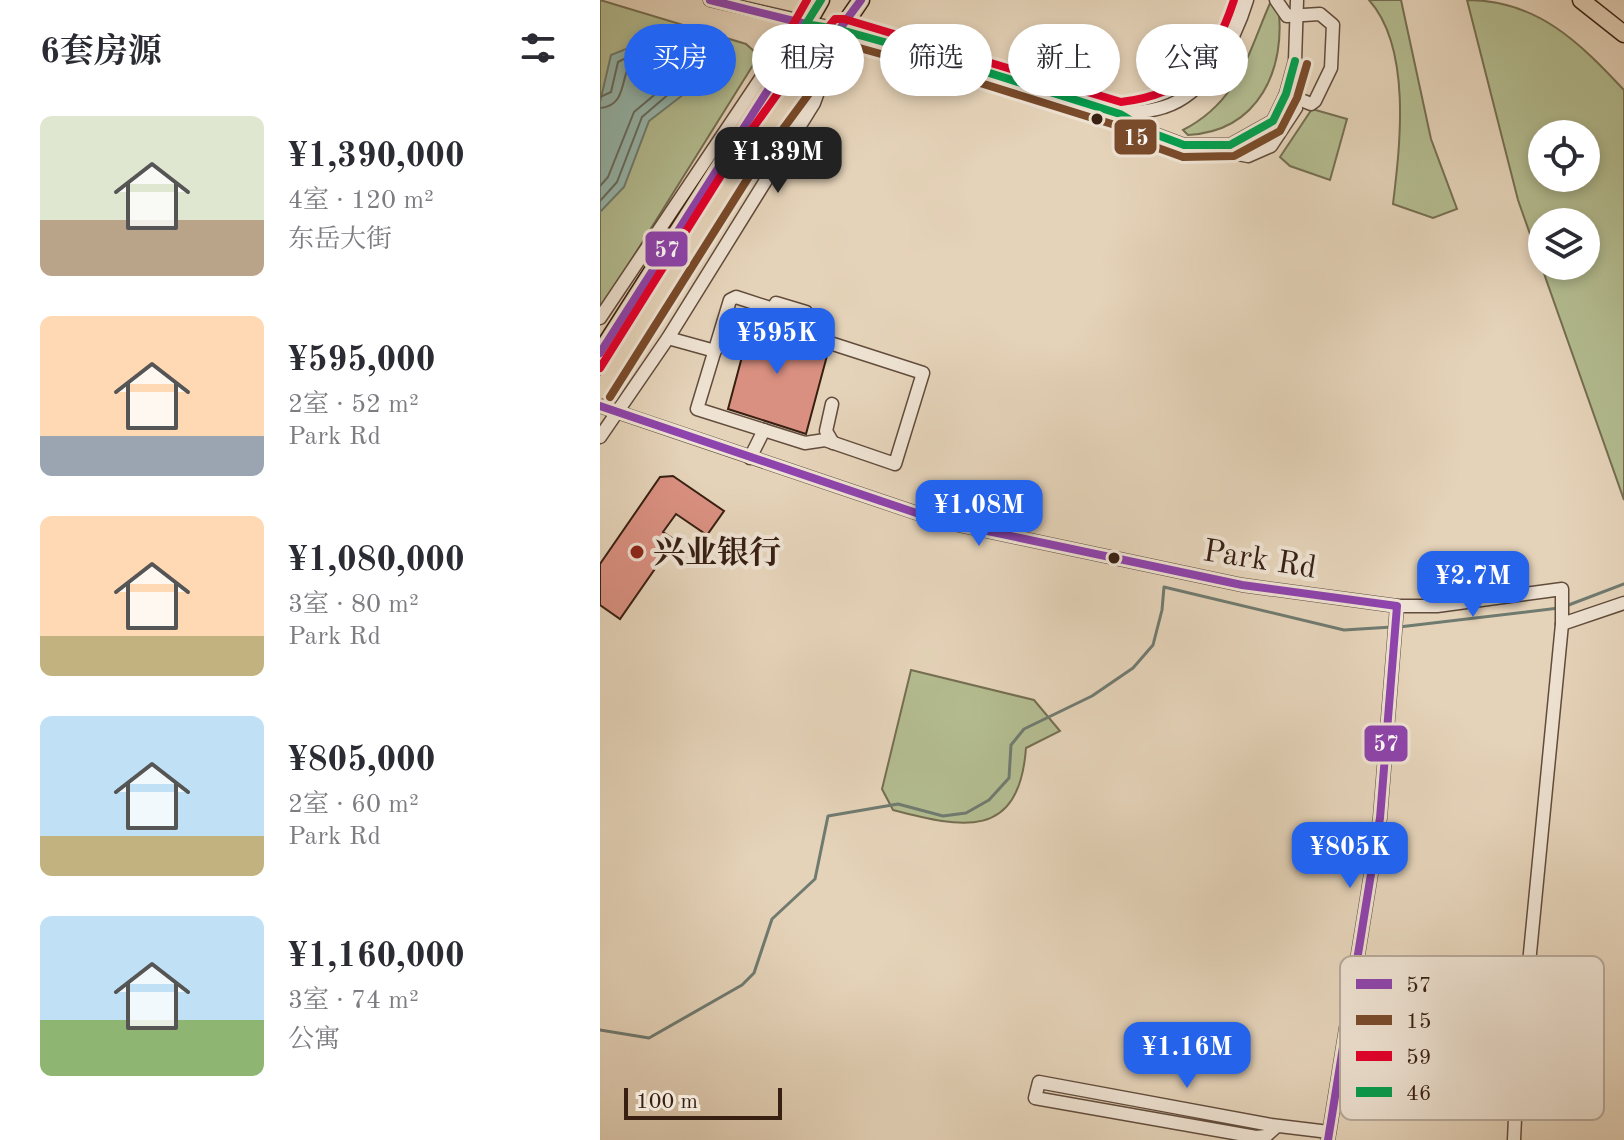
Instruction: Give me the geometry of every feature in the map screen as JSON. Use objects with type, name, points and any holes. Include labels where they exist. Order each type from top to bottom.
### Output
[{"type":"main road","points":[[806,24],[821,0]]},
{"type":"main road","points":[[1581,0],[1624,34]]},
{"type":"main road","points":[[845,24],[859,2]]},
{"type":"main road","points":[[600,353],[765,96]]},
{"type":"main road","points":[[600,391],[791,96]]},
{"type":"street","points":[[710,0],[806,24]]},
{"type":"street","points":[[1120,114],[1164,107],[1193,92],[1217,62],[1242,18],[1247,0]]},
{"type":"street","points":[[1276,0],[1287,16],[1320,14],[1333,25],[1331,68],[1311,104],[1286,94]]},
{"type":"street","points":[[1288,0],[1297,17]]},
{"type":"street","points":[[864,37],[1120,114],[1152,133],[1184,145],[1230,145],[1273,121],[1286,94],[1295,61],[1297,0]]},
{"type":"street","points":[[600,318],[752,91]]},
{"type":"street","points":[[1194,145],[1248,156],[1271,146],[1296,108],[1286,94]]},
{"type":"street","points":[[600,437],[668,338],[817,96]]},
{"type":"street","points":[[736,297],[773,309],[776,303],[806,312],[799,333],[923,373],[895,464],[825,440],[805,443],[764,430],[697,409],[730,300],[736,297]]},
{"type":"street","points":[[668,338],[715,351]]},
{"type":"street","points":[[832,404],[826,431],[833,443]]},
{"type":"street","name":"Park Rd","points":[[600,406],[940,521],[1242,585],[1396,610],[1562,589],[1562,620]]},
{"type":"street","points":[[750,458],[764,430]]},
{"type":"street","points":[[1530,956],[1562,620],[1624,603]]},
{"type":"street","points":[[1357,956],[1380,818],[1396,610]]},
{"type":"street","points":[[1277,1126],[1266,1136],[1256,1137],[1035,1098],[1039,1082],[1277,1126],[1328,1136],[1340,1063]]},
{"type":"street","points":[[1514,1140],[1515,1120]]},
{"type":"green space","points":[[600,0],[680,24],[624,24],[624,96],[734,96],[600,310]]},
{"type":"green space","points":[[1369,0],[1401,0],[1431,139],[1457,209],[1433,218],[1393,204],[1400,127],[1397,70],[1383,20]]},
{"type":"green space","points":[[1467,0],[1515,7],[1536,16],[1573,40],[1624,90],[1624,500],[1546,280],[1600,280],[1600,208],[1528,208],[1528,228]]},
{"type":"green space","points":[[1271,1],[1278,4],[1278,51],[1263,92],[1250,109],[1233,122],[1213,131],[1188,135],[1183,130],[1202,118],[1225,96],[1248,96],[1248,56]]},
{"type":"green space","points":[[736,41],[752,49],[752,67],[736,92]]},
{"type":"green space","points":[[1312,109],[1347,119],[1330,180],[1290,166],[1280,157]]},
{"type":"green space","points":[[911,670],[1034,700],[1060,731],[1026,748],[1021,778],[1012,799],[999,813],[983,821],[964,823],[893,810],[882,789]]},
{"type":"water","points":[[624,50],[624,96],[682,96],[649,121],[624,187],[600,212],[600,102],[611,55]]},
{"type":"building","points":[[754,312],[792,319],[786,341],[828,352],[806,434],[728,409]]},
{"type":"building","name":"兴业银行","points":[[673,476],[724,511],[707,535],[676,514],[663,532],[675,540],[620,619],[600,605],[600,564],[660,477]]},
{"type":"waterway","points":[[1566,606],[1624,584]]},
{"type":"waterway","points":[[600,1030],[649,1038],[742,985],[754,973],[772,919],[815,879],[828,816],[898,804],[943,816],[966,813],[989,800],[1009,778],[1011,745],[1024,729],[1092,696],[1133,668],[1153,645],[1164,587],[1344,630],[1392,627]]},
{"type":"waterway","points":[[1399,627],[1559,608]]},
{"type":"transit line","name":"57","points":[[600,353],[782,68],[806,24],[710,0]]},
{"type":"transit line","name":"59","points":[[793,24],[807,0]]},
{"type":"transit line","name":"46","points":[[821,0],[806,24],[841,30],[945,59],[1120,114],[1152,133],[1184,145],[1230,145],[1273,121],[1286,94],[1295,61]]},
{"type":"transit line","name":"57","points":[[843,24],[861,0]]},
{"type":"transit line","name":"59","points":[[600,368],[735,153],[835,19],[844,19],[1121,102],[1164,92],[1195,72],[1217,41],[1234,0]]},
{"type":"transit line","name":"15","points":[[864,49],[1115,125],[1147,144],[1183,157],[1234,156],[1280,131],[1297,98],[1307,64]]},
{"type":"transit line","name":"15","points":[[610,397],[755,167],[807,96]]},
{"type":"transit line","name":"57","points":[[600,406],[940,521],[1242,585],[1397,606],[1380,818],[1358,956]]},
{"type":"transit line","name":"57","points":[[1328,1140],[1340,1066]]},
{"type":"place","name":"兴业银行","points":[[637,552]]}]
